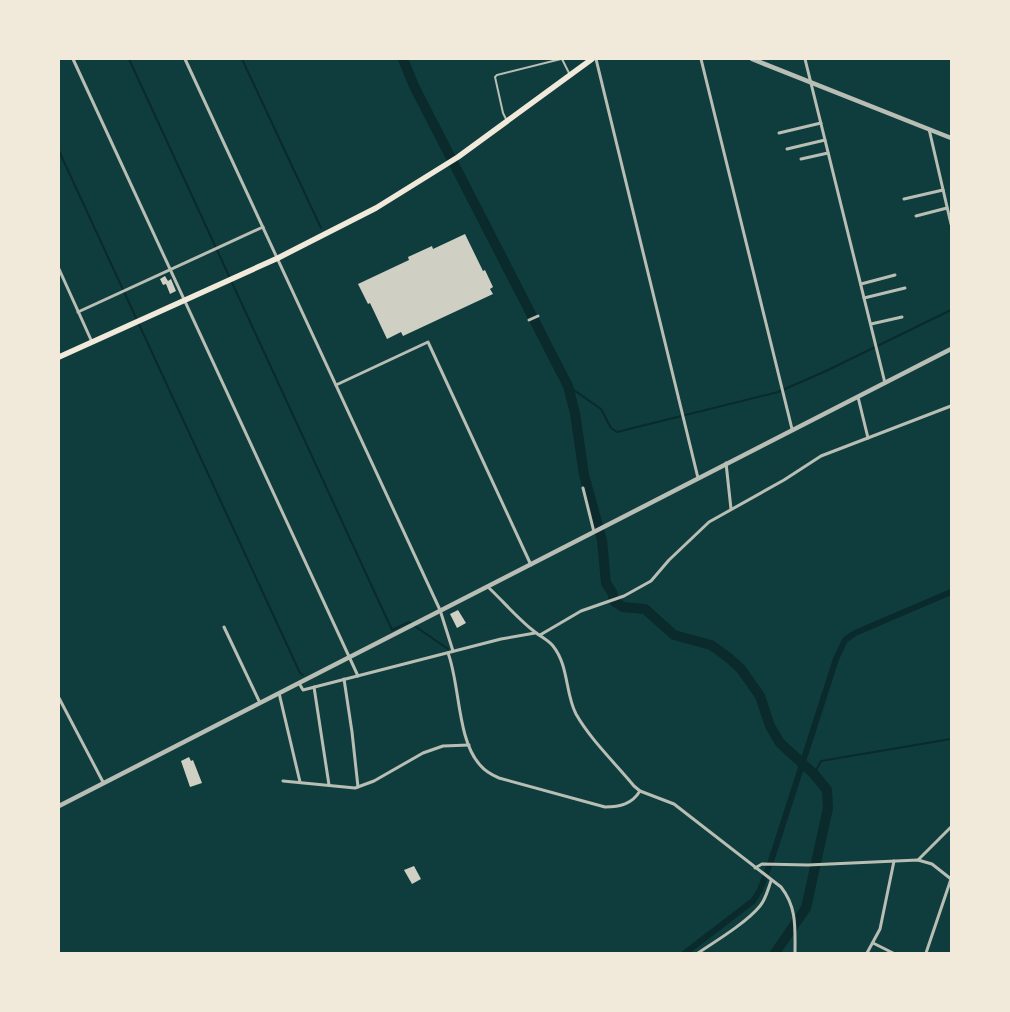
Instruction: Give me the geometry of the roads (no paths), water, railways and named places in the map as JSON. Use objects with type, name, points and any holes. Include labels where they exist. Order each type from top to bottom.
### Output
[{"type":"highway","points":[[59,357],[278,258],[376,208],[458,157],[592,59]]},
{"type":"street","points":[[73,59],[358,676]]},
{"type":"street","points":[[186,59],[440,610],[456,677],[458,706],[469,746],[479,765],[499,778],[599,806],[616,807],[628,803],[636,798],[640,791]]},
{"type":"street","points":[[596,59],[698,478]]},
{"type":"street","points":[[701,59],[792,429]]},
{"type":"street","points":[[752,59],[951,138]]},
{"type":"street","points":[[805,59],[885,383]]},
{"type":"street","points":[[779,133],[821,123]]},
{"type":"street","points":[[928,129],[951,224]]},
{"type":"street","points":[[787,149],[825,140]]},
{"type":"street","points":[[801,159],[828,153]]},
{"type":"street","points":[[904,199],[943,190]]},
{"type":"street","points":[[916,216],[948,208]]},
{"type":"street","points":[[78,312],[263,227]]},
{"type":"street","points":[[59,269],[92,342]]},
{"type":"street","points":[[861,284],[895,275]]},
{"type":"street","points":[[864,298],[906,288]]},
{"type":"street","points":[[529,320],[538,316]]},
{"type":"street","points":[[870,324],[902,317]]},
{"type":"street","points":[[336,385],[428,342],[531,565]]},
{"type":"street","points":[[59,806],[951,349]]},
{"type":"street","points":[[858,397],[868,438]]},
{"type":"street","points":[[540,635],[581,611],[624,596],[651,581],[669,560],[709,522],[784,480],[821,456],[951,406]]},
{"type":"street","points":[[726,463],[731,509]]},
{"type":"street","points":[[582,488],[594,532]]},
{"type":"street","points":[[488,587],[554,648],[562,662],[576,714],[634,786],[640,791],[674,804],[781,887],[787,894],[793,907],[796,953]]},
{"type":"street","points":[[224,627],[260,703]]},
{"type":"street","points":[[299,683],[303,690],[535,632]]},
{"type":"street","points":[[344,679],[358,787]]},
{"type":"street","points":[[314,687],[328,785]]},
{"type":"street","points":[[279,693],[300,782]]},
{"type":"street","points":[[59,698],[103,782]]},
{"type":"street","points":[[283,781],[358,787],[374,781],[423,752],[443,746],[469,746]]},
{"type":"street","points":[[918,860],[951,826]]},
{"type":"street","points":[[755,868],[762,864],[808,865],[918,860],[932,864],[951,879],[926,953]]},
{"type":"street","points":[[867,953],[880,928],[894,861]]},
{"type":"street","points":[[698,953],[728,933],[760,906],[771,881]]},
{"type":"street","points":[[873,943],[893,953]]},
{"type":"lane","points":[[508,120],[503,113],[496,75],[562,59],[571,75]]},
{"type":"waterway","points":[[129,59],[392,630],[409,622],[448,649]]},
{"type":"waterway","points":[[242,59],[321,228]]},
{"type":"waterway","points":[[403,59],[414,86],[568,386],[575,413],[584,475],[602,540],[606,583],[612,592],[614,601],[623,607],[645,609],[674,635],[711,645],[729,658],[741,669],[760,696],[770,726],[780,743],[814,774],[827,790],[828,808],[806,908],[775,953]]},
{"type":"waterway","points":[[59,151],[300,673],[303,675]]},
{"type":"waterway","points":[[568,386],[601,409],[611,428],[617,432],[778,392],[826,371],[951,310]]},
{"type":"waterway","points":[[685,953],[753,901],[760,890],[836,659],[845,640],[855,633],[951,592]]},
{"type":"waterway","points":[[814,774],[821,761],[951,739]]}]
